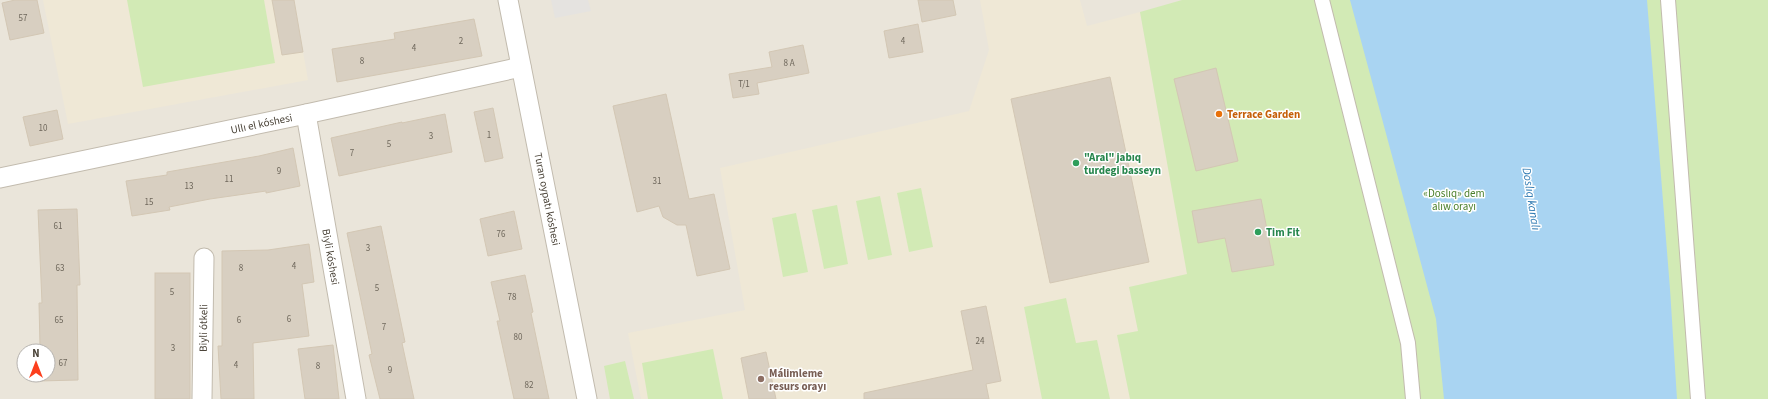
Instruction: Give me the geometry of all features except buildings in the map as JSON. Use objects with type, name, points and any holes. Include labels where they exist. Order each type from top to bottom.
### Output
[{"type":"street","name":"Turan oypatı kóshesi","points":[[508,0],[587,399]]},
{"type":"street","points":[[1322,0],[1408,343],[1413,399]]},
{"type":"street","points":[[1668,0],[1698,399]]},
{"type":"street","name":"Ullı el kóshesi","points":[[0,178],[521,67]]},
{"type":"street","name":"Biyli kóshesi","points":[[306,114],[356,399]]},
{"type":"street","name":"Biyli ótkeli","points":[[202,399],[204,258]]},
{"type":"shaded area","points":[[0,0],[1768,0],[1768,399],[0,399]]},
{"type":"shaded area","points":[[43,0],[294,0],[308,80],[68,124]]},
{"type":"shaded area","points":[[551,0],[588,0],[591,11],[555,18]]},
{"type":"shaded area","points":[[980,0],[1080,0],[1087,26],[1140,12],[1211,399],[641,399],[628,333],[745,310],[720,168],[969,111],[989,50]]},
{"type":"green space","points":[[127,0],[264,0],[275,63],[143,87]]},
{"type":"green space","name":"«Doslıq» dem alıw orayı","points":[[1182,0],[1768,0],[1768,399],[1130,399],[1117,335],[1138,331],[1129,287],[1187,274],[1140,12]]},
{"type":"green space","points":[[921,188],[933,247],[909,252],[897,193]]},
{"type":"green space","points":[[880,196],[892,255],[868,260],[856,201]]},
{"type":"green space","points":[[837,205],[848,264],[824,269],[812,210]]},
{"type":"green space","points":[[796,213],[808,272],[783,277],[772,218]]},
{"type":"green space","points":[[1066,298],[1076,343],[1097,340],[1110,399],[1042,399],[1024,307]]},
{"type":"green space","points":[[713,349],[723,399],[648,399],[642,363]]},
{"type":"green space","points":[[625,361],[634,399],[610,399],[604,366]]},
{"type":"water","name":"Doslıq kanalı","points":[[1350,0],[1647,0],[1670,289],[1677,399],[1444,399],[1436,319]]},
{"type":"place","name":"Terrace Garden","points":[[1219,114]]},
{"type":"place","name":"\"Aral\" jabıq turdegi basseyn","points":[[1076,163]]},
{"type":"place","name":"Tim Fit","points":[[1258,232]]},
{"type":"place","name":"Málimleme resurs orayı","points":[[761,379]]}]
